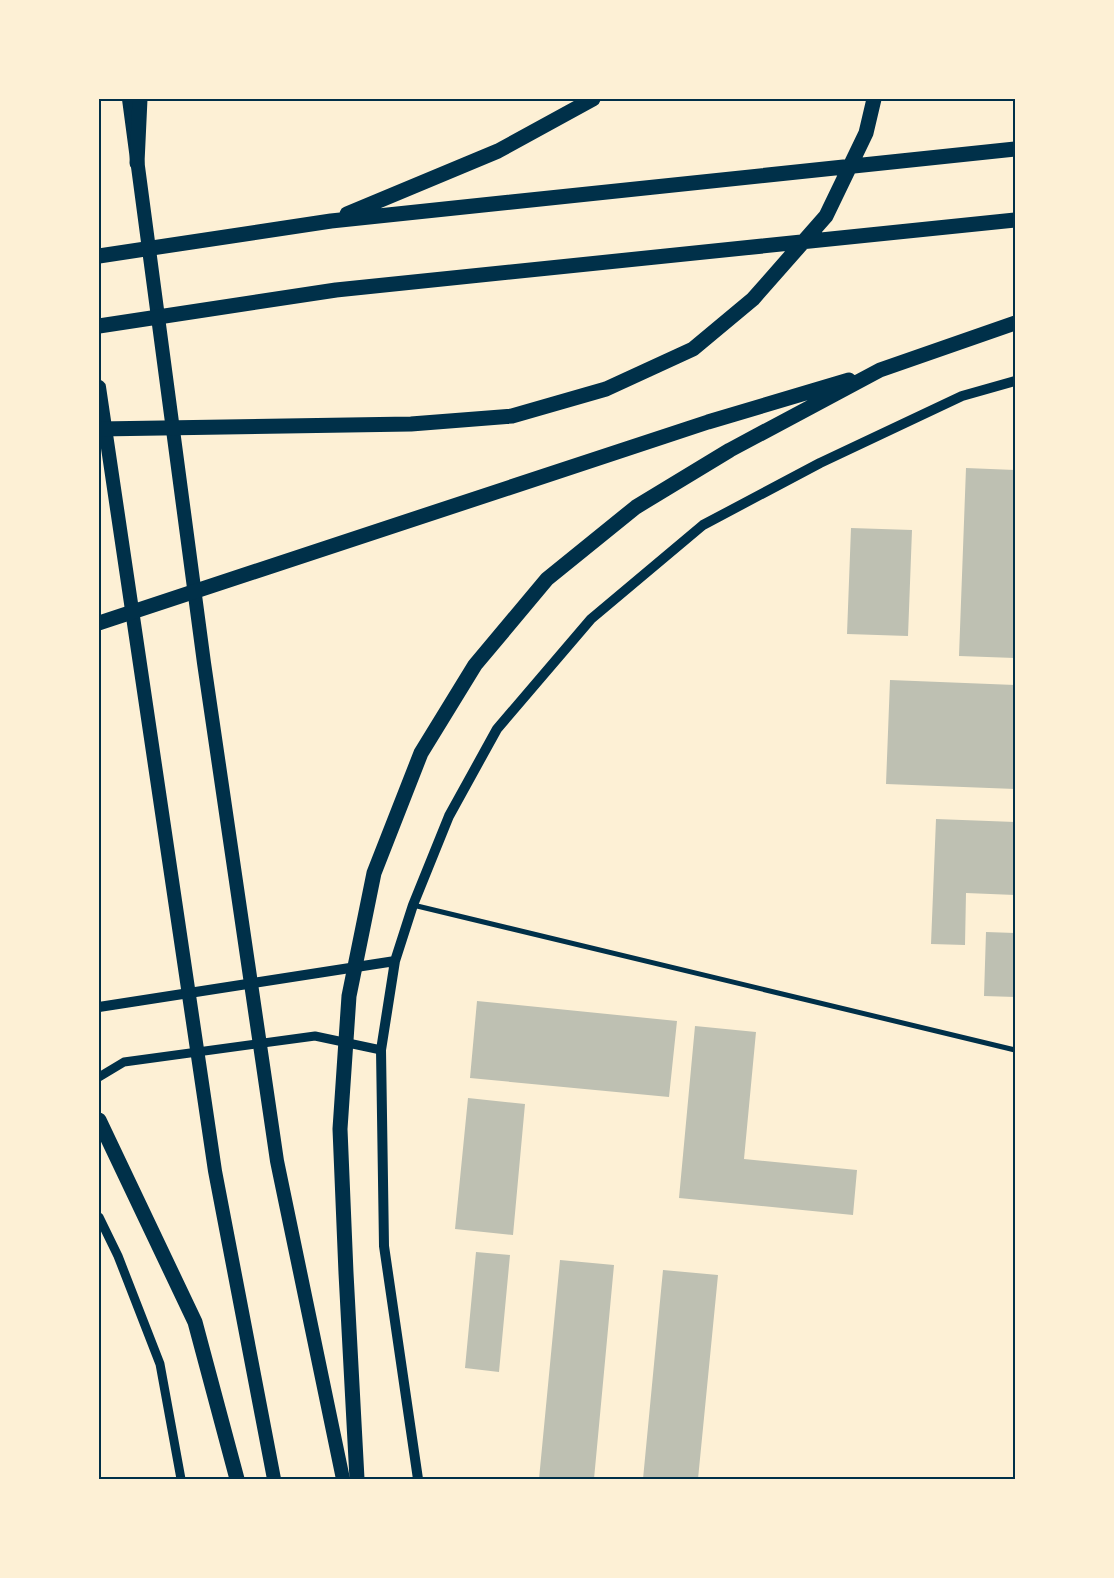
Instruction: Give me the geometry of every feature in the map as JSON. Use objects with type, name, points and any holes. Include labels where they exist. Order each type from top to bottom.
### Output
[{"type":"highway","points":[[129,99],[203,653],[277,1161],[343,1479]]},
{"type":"highway","points":[[137,164],[140,99]]},
{"type":"highway","points":[[331,221],[498,151],[593,99]]},
{"type":"highway","points":[[99,429],[412,424],[512,416],[606,390],[692,349],[753,299],[826,216],[866,133],[874,99]]},
{"type":"highway","points":[[99,256],[331,221],[1015,149]]},
{"type":"highway","points":[[99,326],[336,290],[1015,220]]},
{"type":"highway","points":[[99,623],[708,422],[880,370],[1015,323]]},
{"type":"highway","points":[[357,1479],[340,1129],[348,996],[374,873],[421,753],[475,665],[548,579],[636,507],[730,450],[880,370]]},
{"type":"highway","points":[[99,387],[215,1171],[274,1479]]},
{"type":"highway","points":[[99,1120],[195,1322],[237,1479]]},
{"type":"main road","points":[[418,1479],[384,1246],[381,1050],[395,962],[413,905],[449,816],[497,729],[591,619],[703,526],[820,463],[962,396],[1015,381]]},
{"type":"main road","points":[[99,1007],[395,962]]},
{"type":"street","points":[[413,905],[1015,1050]]},
{"type":"street","points":[[99,1077],[124,1062],[315,1036],[381,1050]]},
{"type":"street","points":[[99,1217],[118,1256],[160,1364],[181,1479]]},
{"type":"building","points":[[966,468],[1015,470],[1015,658],[959,656]]},
{"type":"building","points":[[851,528],[912,530],[908,636],[847,634]]},
{"type":"building","points":[[890,680],[1015,685],[1015,789],[886,784]]},
{"type":"building","points":[[936,819],[1015,822],[1015,895],[966,893],[965,945],[931,944]]},
{"type":"building","points":[[986,932],[1015,933],[1015,997],[984,996]]},
{"type":"building","points":[[477,1001],[677,1021],[669,1097],[470,1078]]},
{"type":"building","points":[[695,1026],[756,1032],[744,1159],[857,1170],[853,1215],[679,1198]]},
{"type":"building","points":[[468,1098],[525,1104],[513,1235],[455,1229]]},
{"type":"building","points":[[476,1252],[510,1255],[499,1372],[465,1368]]},
{"type":"building","points":[[560,1260],[614,1265],[594,1479],[539,1479]]},
{"type":"building","points":[[663,1270],[718,1275],[698,1479],[643,1479]]}]
